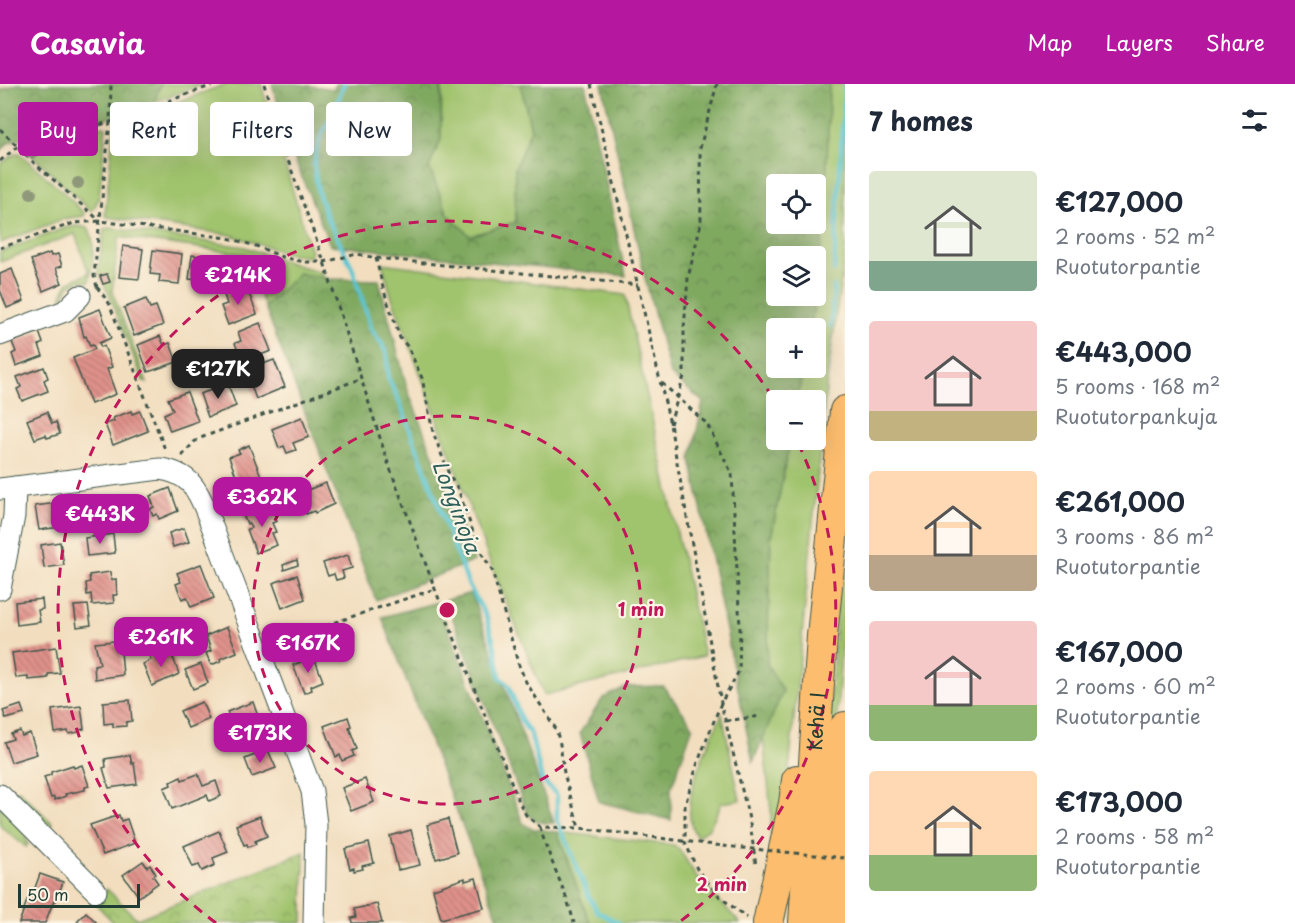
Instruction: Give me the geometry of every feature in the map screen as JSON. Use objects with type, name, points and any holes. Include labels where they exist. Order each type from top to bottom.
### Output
[{"type":"highway","name":"Kehä I","points":[[804,923],[822,636],[845,411]]},
{"type":"highway","points":[[755,917],[794,803],[806,695],[822,636]]},
{"type":"highway","name":"Kehä I","points":[[833,923],[845,727]]},
{"type":"street","points":[[0,335],[65,311],[89,292]]},
{"type":"street","points":[[0,589],[14,516],[7,488],[148,470],[172,470],[188,479],[201,498],[312,791],[316,824],[314,923]]},
{"type":"street","points":[[0,795],[96,891]]},
{"type":"path","points":[[111,84],[111,102]]},
{"type":"path","points":[[166,102],[216,84]]},
{"type":"path","points":[[264,84],[387,460],[520,804],[532,821],[540,827],[579,828],[685,842],[845,858]]},
{"type":"path","points":[[591,84],[670,424],[722,703],[750,823],[757,870]]},
{"type":"path","points":[[670,424],[684,376],[684,329],[688,278],[701,223],[700,148],[717,84]]},
{"type":"path","points":[[0,161],[17,147],[110,122],[94,276],[89,292],[109,303],[172,470]]},
{"type":"path","points":[[0,129],[100,221]]},
{"type":"path","points":[[0,248],[74,223],[100,221],[228,238],[282,257],[304,262],[324,262],[357,254],[376,258],[638,285]]},
{"type":"path","points":[[376,258],[383,288],[400,338],[408,347],[422,378],[433,432],[450,477],[458,489],[479,549],[492,570],[518,663],[526,682],[556,729],[564,773],[579,828]]},
{"type":"path","points":[[194,442],[360,379]]},
{"type":"path","points":[[660,381],[707,424],[732,474],[740,628],[739,671],[722,703],[698,762],[686,805],[685,842],[697,869],[720,897],[755,917]]},
{"type":"path","points":[[260,653],[336,622],[435,589]]},
{"type":"path","points":[[726,721],[761,716]]},
{"type":"path","points":[[540,827],[547,853],[569,902],[574,923]]},
{"type":"path","points":[[744,923],[755,917]]},
{"type":"green space","points":[[17,84],[161,84],[154,102],[110,102],[110,117],[98,120],[98,102],[18,102],[18,140],[9,142],[0,152],[0,90]]},
{"type":"green space","points":[[161,84],[203,84],[154,102]]},
{"type":"green space","points":[[226,84],[261,84],[266,102],[210,102],[210,156],[282,156],[311,252],[309,257],[286,253],[231,235],[105,215],[111,156],[198,156],[198,102],[178,102]]},
{"type":"green space","points":[[272,84],[296,84],[334,89],[336,84],[441,84],[441,139],[429,167],[448,214],[470,236],[516,222],[515,168],[531,129],[521,86],[524,84],[585,84],[626,276],[330,245],[294,156],[314,156],[314,102],[277,102]]},
{"type":"green space","points":[[442,84],[524,84],[521,87],[531,129],[515,168],[516,222],[470,236],[448,214],[429,167],[441,139]]},
{"type":"green space","points":[[602,84],[829,84],[826,186],[826,174],[766,174],[766,234],[822,234],[821,246],[766,246],[766,306],[813,306],[812,318],[766,318],[766,378],[801,378],[799,390],[766,390],[766,450],[788,450],[771,538],[767,664],[783,691],[753,762],[691,459],[703,402],[670,374],[644,274]]},
{"type":"green space","points":[[829,84],[845,84],[845,251],[826,390],[799,390],[801,378],[826,378],[826,318],[812,318],[814,306],[826,306],[826,246],[821,246],[822,234],[826,234],[825,174]]},
{"type":"green space","points":[[98,127],[106,127],[99,198],[93,210],[90,210],[33,156],[98,156]]},
{"type":"green space","points":[[15,154],[22,156],[61,190],[85,214],[84,216],[63,219],[0,243],[0,164]]},
{"type":"green space","points":[[77,226],[88,228],[91,233],[93,254],[89,282],[81,280],[69,286],[63,298],[61,297],[68,282],[89,273],[75,234],[0,262],[0,252],[65,228]]},
{"type":"green space","points":[[104,229],[245,247],[321,272],[325,279],[299,273],[265,307],[244,254],[119,237],[112,291],[147,383],[143,381],[109,294],[98,273]]},
{"type":"green space","points":[[382,263],[625,295],[704,656],[544,695],[490,562],[391,295]]},
{"type":"green space","points":[[299,273],[330,279],[379,280],[407,388],[474,561],[376,600],[265,307]]},
{"type":"green space","points":[[788,450],[820,450],[787,791],[771,845],[771,811],[763,737],[783,691],[767,665],[771,538]]},
{"type":"green space","points":[[845,502],[845,587],[832,793],[817,885]]},
{"type":"green space","points":[[471,593],[554,823],[539,822],[527,813],[448,606],[446,600]]},
{"type":"green space","points":[[438,602],[523,823],[530,828],[557,832],[590,923],[500,923],[382,617]]},
{"type":"green space","points":[[663,686],[693,726],[671,789],[671,820],[599,802],[580,733],[603,698],[626,687]]},
{"type":"green space","points":[[722,714],[740,800],[722,803],[709,828],[697,837],[691,824],[692,793],[702,758]]},
{"type":"green space","points":[[19,790],[53,824],[32,817],[12,797]]},
{"type":"green space","points":[[0,804],[21,827],[28,844],[26,847],[0,826]]},
{"type":"green space","points":[[557,832],[674,845],[696,876],[740,923],[590,923]]},
{"type":"green space","points":[[304,852],[303,923],[114,923],[94,902],[107,889],[137,919]]},
{"type":"building","points":[[123,246],[143,249],[139,279],[119,277]]},
{"type":"building","points":[[153,250],[182,254],[179,284],[159,282],[160,275],[150,274]]},
{"type":"building","points":[[50,253],[51,256],[58,254],[62,266],[56,268],[62,283],[43,291],[31,260]]},
{"type":"building","points":[[192,255],[221,259],[218,290],[198,287],[199,280],[189,279]]},
{"type":"building","points":[[12,269],[24,301],[7,308],[0,290],[0,274]]},
{"type":"building","points":[[107,274],[110,282],[103,284],[100,276]]},
{"type":"building","points":[[246,286],[257,314],[228,325],[221,306],[227,304],[224,295]]},
{"type":"building","points":[[146,299],[150,308],[156,306],[163,325],[134,336],[124,308]]},
{"type":"building","points":[[100,309],[111,338],[99,343],[101,347],[104,346],[112,367],[107,369],[116,394],[91,404],[73,358],[95,349],[93,345],[90,346],[86,336],[84,337],[79,317]]},
{"type":"building","points":[[260,323],[271,351],[242,362],[235,343],[241,341],[238,332]]},
{"type":"building","points":[[39,332],[43,343],[39,345],[43,356],[16,366],[12,354],[16,352],[12,342]]},
{"type":"building","points":[[160,336],[164,345],[170,343],[177,362],[148,372],[138,345]]},
{"type":"building","points":[[274,360],[285,387],[256,399],[249,380],[255,377],[252,368]]},
{"type":"building","points":[[44,367],[48,378],[44,380],[48,391],[22,401],[17,389],[21,387],[17,377]]},
{"type":"building","points":[[228,384],[236,406],[208,417],[200,394]]},
{"type":"building","points":[[187,392],[198,421],[170,431],[164,414],[173,410],[168,399]]},
{"type":"building","points":[[131,411],[132,414],[140,411],[148,431],[113,445],[105,424]]},
{"type":"building","points":[[47,412],[52,424],[56,422],[60,434],[35,439],[27,420]]},
{"type":"building","points":[[302,417],[309,437],[293,443],[296,450],[287,453],[284,446],[279,448],[272,429]]},
{"type":"building","points":[[249,445],[261,476],[239,484],[229,457],[240,453],[238,450]]},
{"type":"building","points":[[326,483],[334,504],[315,513],[314,511],[306,514],[299,493]]},
{"type":"building","points":[[170,488],[178,511],[159,519],[157,514],[153,516],[150,509],[154,507],[150,496]]},
{"type":"building","points":[[57,503],[62,516],[59,516],[60,527],[39,530],[35,506]]},
{"type":"building","points":[[271,505],[277,521],[272,523],[276,532],[272,533],[277,545],[256,553],[247,529],[251,528],[243,515]]},
{"type":"building","points":[[84,509],[86,526],[77,527],[75,510]]},
{"type":"building","points":[[184,528],[189,542],[173,547],[169,533]]},
{"type":"building","points":[[113,534],[115,553],[87,556],[85,538]]},
{"type":"building","points":[[60,542],[64,565],[44,568],[41,545]]},
{"type":"building","points":[[348,555],[352,568],[342,571],[344,578],[336,580],[334,574],[328,576],[323,563]]},
{"type":"building","points":[[297,560],[298,565],[284,570],[283,565]]},
{"type":"building","points":[[201,564],[214,598],[191,607],[187,597],[182,599],[176,584],[181,582],[177,573]]},
{"type":"building","points":[[110,572],[111,580],[116,579],[117,595],[113,595],[114,603],[92,605],[91,594],[87,595],[86,583],[90,582],[89,575]]},
{"type":"building","points":[[297,575],[305,599],[282,608],[273,583]]},
{"type":"building","points":[[42,599],[43,609],[38,610],[40,622],[17,625],[15,602]]},
{"type":"building","points":[[88,605],[91,625],[77,627],[74,606]]},
{"type":"building","points":[[227,627],[237,652],[211,665],[206,653],[211,651],[206,636]]},
{"type":"building","points":[[114,641],[114,645],[118,644],[118,651],[121,651],[123,675],[95,679],[94,665],[100,664],[95,643]]},
{"type":"building","points":[[56,647],[60,673],[48,674],[48,678],[28,680],[28,677],[16,678],[12,653]]},
{"type":"building","points":[[159,651],[161,656],[171,652],[179,674],[152,686],[143,664],[151,660],[149,655]]},
{"type":"building","points":[[314,657],[323,681],[311,686],[312,690],[304,693],[293,665]]},
{"type":"building","points":[[201,664],[208,683],[193,689],[185,670]]},
{"type":"building","points":[[130,700],[132,721],[126,722],[126,726],[113,727],[113,723],[104,724],[103,702]]},
{"type":"building","points":[[202,702],[209,719],[188,728],[180,711]]},
{"type":"building","points":[[253,702],[260,722],[242,729],[244,733],[221,741],[215,724],[230,718],[227,712]]},
{"type":"building","points":[[21,705],[24,714],[6,719],[3,711]]},
{"type":"building","points":[[81,706],[84,729],[69,734],[68,731],[55,733],[52,710]]},
{"type":"building","points":[[348,717],[357,749],[352,751],[354,756],[342,761],[340,755],[336,757],[324,726]]},
{"type":"building","points":[[20,731],[22,736],[30,733],[37,754],[11,762],[4,742],[13,739],[11,734]]},
{"type":"building","points":[[268,750],[276,768],[252,777],[245,759]]},
{"type":"building","points":[[130,755],[132,764],[134,763],[137,784],[109,788],[103,768],[106,767],[105,759]]},
{"type":"building","points":[[73,765],[74,768],[82,765],[89,786],[85,787],[85,790],[65,794],[66,796],[55,800],[54,797],[51,798],[44,777],[51,775],[51,772]]},
{"type":"building","points":[[198,774],[203,786],[216,781],[221,796],[209,801],[207,795],[172,809],[164,788],[181,777],[182,780]]},
{"type":"building","points":[[365,779],[374,802],[351,811],[342,788]]},
{"type":"building","points":[[119,815],[121,821],[127,819],[135,843],[103,855],[90,825]]},
{"type":"building","points":[[260,816],[267,836],[248,847],[247,844],[244,845],[236,825]]},
{"type":"building","points":[[448,819],[457,853],[436,859],[427,825]]},
{"type":"building","points":[[411,830],[420,865],[398,870],[390,836]]},
{"type":"building","points":[[219,831],[228,852],[213,858],[215,865],[202,871],[199,865],[193,867],[184,846]]},
{"type":"building","points":[[369,843],[374,863],[362,866],[363,869],[354,871],[354,868],[350,869],[345,849]]},
{"type":"building","points":[[143,861],[147,867],[150,865],[156,874],[153,876],[158,883],[139,897],[123,875]]},
{"type":"building","points":[[40,874],[63,882],[56,901],[54,900],[45,923],[19,923],[29,895],[32,896]]},
{"type":"building","points":[[465,878],[465,881],[476,878],[484,908],[441,919],[433,889]]},
{"type":"building","points":[[377,904],[382,923],[352,923],[351,918],[356,917],[354,909]]},
{"type":"building","points":[[86,912],[97,923],[77,921]]},
{"type":"waterway","name":"Longinoja","points":[[344,84],[316,153],[314,165],[318,192],[327,218],[352,267],[372,331],[387,355],[388,378],[398,398],[469,586],[486,616],[496,651],[500,677],[509,686],[521,720],[531,735],[542,780],[557,795],[557,819],[589,897],[598,912],[619,923]]},
{"type":"waterway","points":[[834,271],[845,84]]},
{"type":"waterway","points":[[831,326],[834,286]]}]
